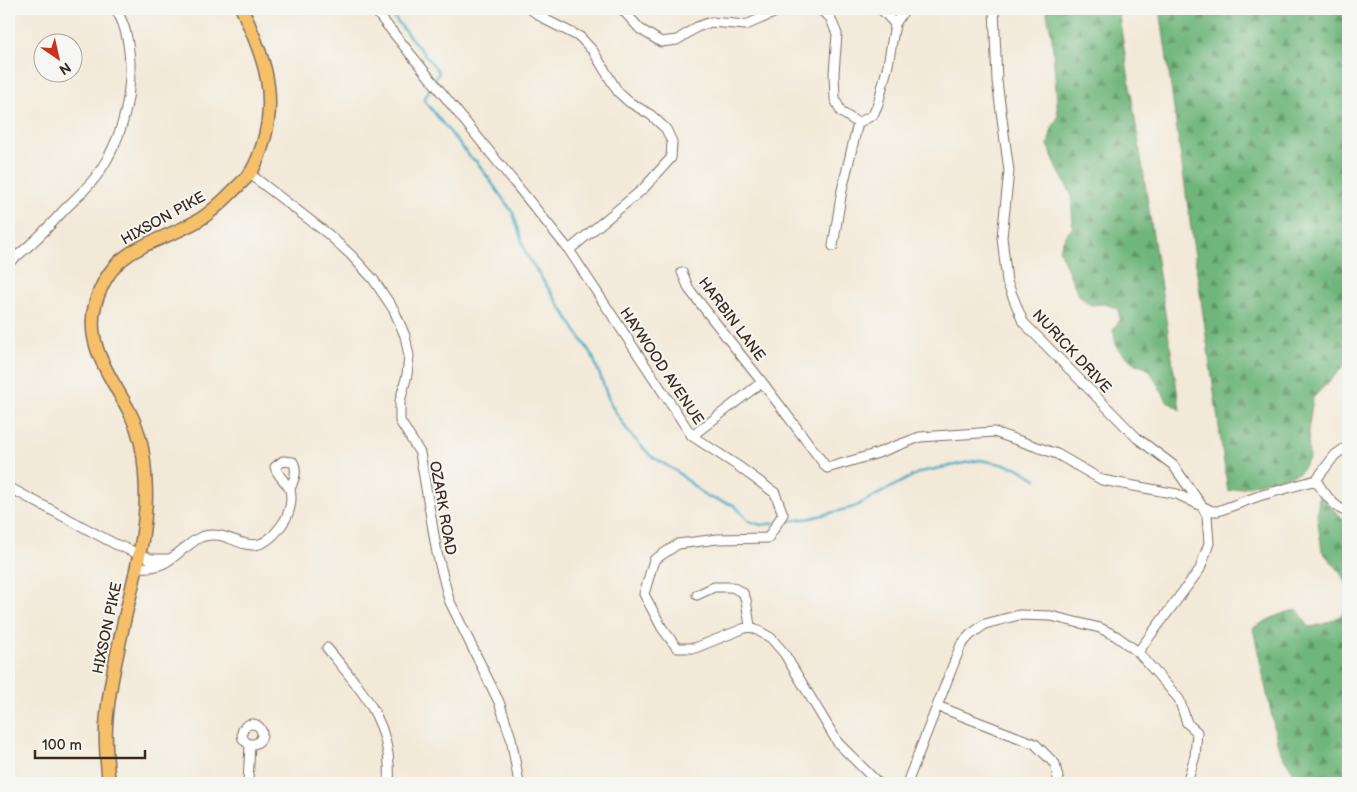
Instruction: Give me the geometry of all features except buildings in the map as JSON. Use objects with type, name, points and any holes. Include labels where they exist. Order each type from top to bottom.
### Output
[{"type":"main road","name":"HIXSON PIKE","points":[[109,783],[106,726],[109,696],[138,567],[144,528],[146,496],[143,455],[139,435],[132,416],[102,363],[94,338],[92,320],[105,278],[120,261],[147,244],[199,220],[218,207],[250,174],[259,156],[267,126],[270,99],[260,51],[242,9]]},
{"type":"street","points":[[9,262],[28,248],[100,172],[114,145],[126,114],[131,84],[126,38],[120,15],[115,9]]},
{"type":"street","name":"HAYWOOD AVENUE","points":[[374,9],[569,250],[692,436],[775,493],[783,514],[768,538],[718,539],[678,544],[654,560],[644,594],[662,628],[678,648],[695,648],[750,626]]},
{"type":"street","points":[[530,9],[548,21],[580,37],[593,52],[618,92],[666,129],[672,142],[670,158],[643,189],[569,250]]},
{"type":"street","points":[[622,9],[640,29],[660,42],[677,40],[697,27],[711,22],[746,25],[783,9]]},
{"type":"street","points":[[819,9],[830,17],[837,34],[834,73],[835,99],[841,112],[858,123]]},
{"type":"street","points":[[881,9],[895,24]]},
{"type":"street","points":[[832,246],[842,190],[858,123],[873,115],[878,104],[888,65],[895,24],[906,9]]},
{"type":"street","name":"NURICK DRIVE","points":[[994,9],[997,81],[1009,171],[1002,237],[1007,282],[1023,322],[1137,438],[1173,465],[1202,506],[1206,516],[1209,543],[1200,569],[1138,652]]},
{"type":"street","name":"OZARK ROAD","points":[[250,174],[328,234],[351,255],[373,279],[394,310],[405,336],[409,356],[407,375],[400,401],[400,420],[420,454],[437,553],[449,600],[499,702],[511,738],[519,783]]},
{"type":"street","name":"HARBIN LANE","points":[[682,272],[690,289],[827,468],[920,438],[994,432],[1057,454],[1102,480],[1177,494],[1202,506]]},
{"type":"street","points":[[692,436],[762,382]]},
{"type":"street","points":[[1202,506],[1212,511],[1218,511],[1259,496],[1316,480],[1335,455],[1348,446]]},
{"type":"street","points":[[1316,480],[1321,489],[1342,511],[1348,512]]},
{"type":"street","points":[[138,567],[151,568],[159,566],[204,536],[225,538],[250,545],[259,545],[271,539],[288,516],[290,489]]},
{"type":"street","points":[[9,490],[14,490],[115,544],[154,560],[169,559]]},
{"type":"street","points":[[697,595],[714,587],[732,587],[743,594],[746,600],[750,626],[771,638],[784,653],[838,743],[878,783]]},
{"type":"street","points":[[907,783],[961,645],[970,634],[985,624],[1019,615],[1051,616],[1100,628],[1138,652],[1179,699],[1187,723],[1197,732],[1196,756],[1187,783]]},
{"type":"street","points":[[326,648],[371,704],[383,728],[390,767],[389,783]]},
{"type":"street","points":[[937,706],[1035,744],[1055,764],[1060,783]]},
{"type":"street","points":[[248,783],[250,744]]},
{"type":"green space","points":[[1046,9],[1118,9],[1180,410],[1167,401],[1150,371],[1142,365],[1135,364],[1117,348],[1113,330],[1120,320],[1118,309],[1105,304],[1090,305],[1078,294],[1059,249],[1073,227],[1071,194],[1058,170],[1048,145],[1052,128],[1058,117],[1052,37]]},
{"type":"green space","points":[[1160,9],[1348,9],[1348,362],[1313,398],[1308,432],[1309,459],[1299,473],[1228,491]]},
{"type":"green space","points":[[1319,496],[1348,523],[1348,586],[1341,573],[1322,551],[1317,516]]},
{"type":"green space","points":[[1348,604],[1348,783],[1338,783],[1328,774],[1313,778],[1297,778],[1279,750],[1253,628],[1280,614],[1298,610],[1309,627],[1320,625],[1342,614]]},
{"type":"waterway","points":[[387,9],[439,72],[435,80]]},
{"type":"waterway","points":[[432,85],[424,100],[470,157],[477,162],[513,213],[526,254],[593,357],[611,405],[630,434],[651,456],[676,471],[707,497],[734,505],[749,521],[761,525],[775,523]]},
{"type":"waterway","points":[[781,522],[811,518],[854,507],[920,472],[980,460],[1016,467],[1036,479]]}]
